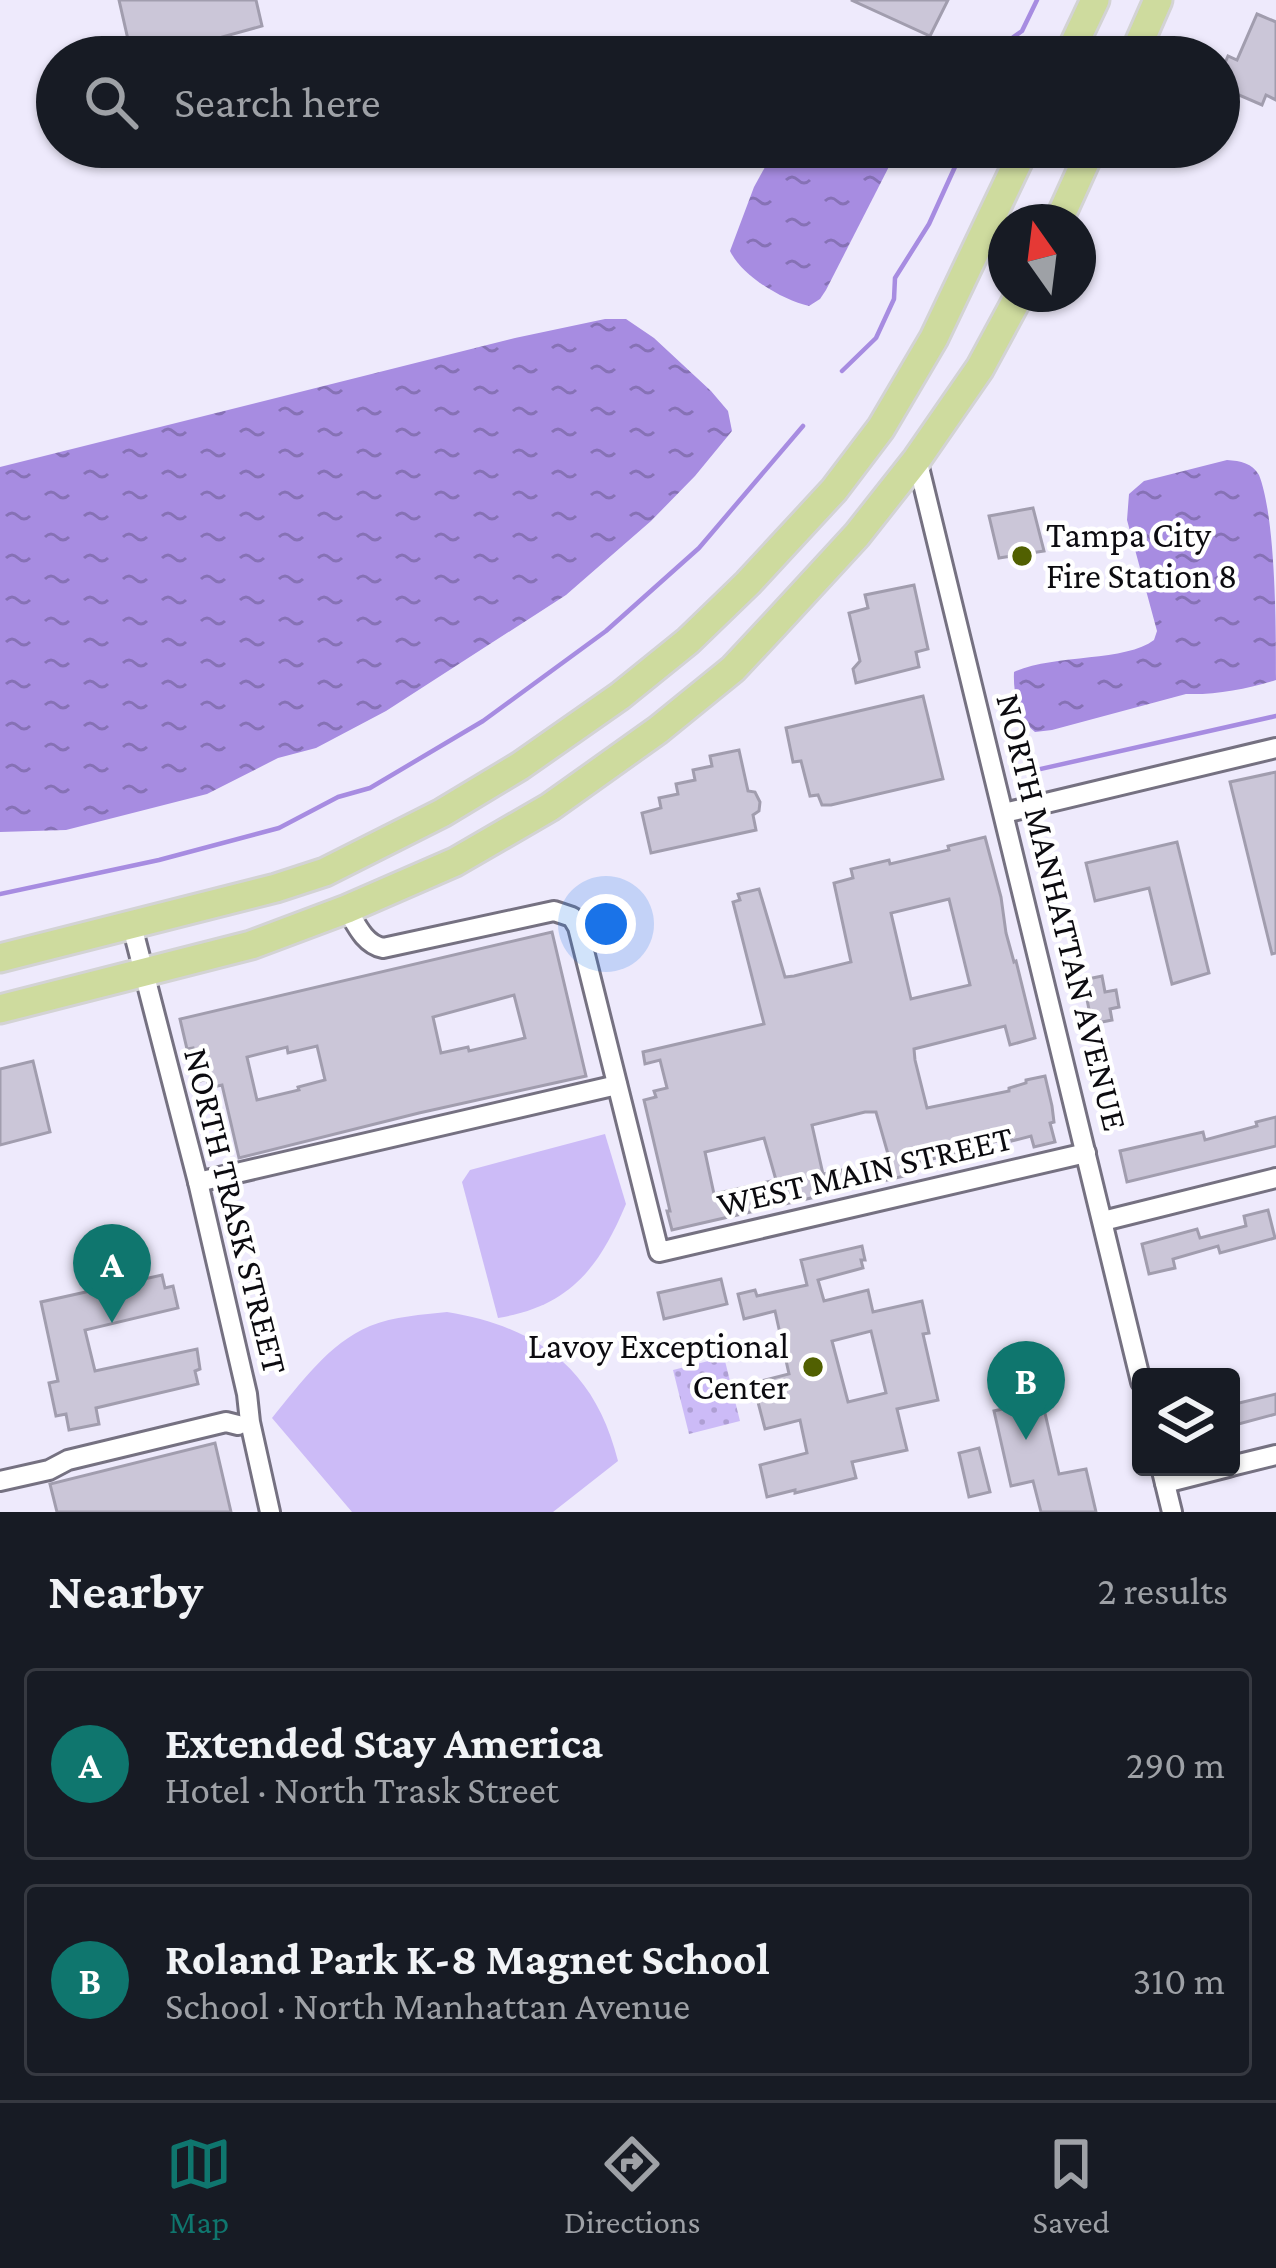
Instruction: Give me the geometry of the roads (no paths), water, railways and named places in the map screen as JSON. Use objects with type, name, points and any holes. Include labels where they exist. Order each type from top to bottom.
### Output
[{"type":"main road","points":[[1078,36],[1095,0]]},
{"type":"main road","points":[[1142,36],[1158,0]]},
{"type":"main road","points":[[0,958],[325,872],[442,813],[620,696],[688,641],[748,583],[834,490],[881,428],[934,338],[1015,168]]},
{"type":"main road","points":[[1066,204],[1082,168]]},
{"type":"main road","points":[[0,1009],[251,945],[454,862],[550,807],[733,669],[776,623],[857,535],[916,459],[980,368],[1010,312]]},
{"type":"main road","points":[[881,428],[916,459]]},
{"type":"street","name":"NORTH MANHATTAN AVENUE","points":[[916,459],[1138,1368]]},
{"type":"street","points":[[1004,813],[1276,748]]},
{"type":"street","points":[[198,1182],[617,1085],[578,927],[563,912],[383,948],[365,938],[347,909]]},
{"type":"street","name":"NORTH TRASK STREET","points":[[132,926],[198,1182],[247,1394],[244,1424],[270,1512]]},
{"type":"street","name":"WEST MAIN STREET","points":[[617,1085],[659,1252],[1086,1153]]},
{"type":"street","points":[[1103,1221],[1276,1178]]},
{"type":"street","points":[[0,1481],[49,1469],[71,1471],[123,1453],[227,1434],[244,1424]]},
{"type":"street","points":[[1240,1464],[1276,1455]]},
{"type":"street","points":[[1163,1476],[1172,1512]]},
{"type":"water","points":[[764,168],[888,168],[826,290],[809,306],[764,286],[730,251]]},
{"type":"water","points":[[605,319],[626,319],[654,338],[728,411],[732,431],[651,521],[566,595],[386,711],[316,748],[278,758],[207,794],[66,830],[0,832],[0,467]]},
{"type":"water","points":[[1227,460],[1253,468],[1265,494],[1274,575],[1276,680],[1231,691],[1186,694],[1035,732],[1018,705],[1014,672],[1048,662],[1126,652],[1154,640],[1157,631],[1127,520],[1129,494],[1144,481]]},
{"type":"waterway","points":[[1015,36],[1037,0]]},
{"type":"waterway","points":[[842,371],[876,338],[894,299],[895,278],[929,224],[954,168]]},
{"type":"waterway","points":[[0,894],[279,828],[338,797],[370,788],[483,721],[606,631],[699,548],[803,426]]},
{"type":"waterway","points":[[1014,775],[1276,716]]},
{"type":"place","name":"Tampa City Fire Station 8","points":[[1022,556]]},
{"type":"place","name":"Extended Stay America","points":[[112,1323]]},
{"type":"place","name":"Lavoy Exceptional Center","points":[[813,1367]]},
{"type":"place","name":"Roland Park K-8 Magnet School","points":[[1026,1440]]}]
